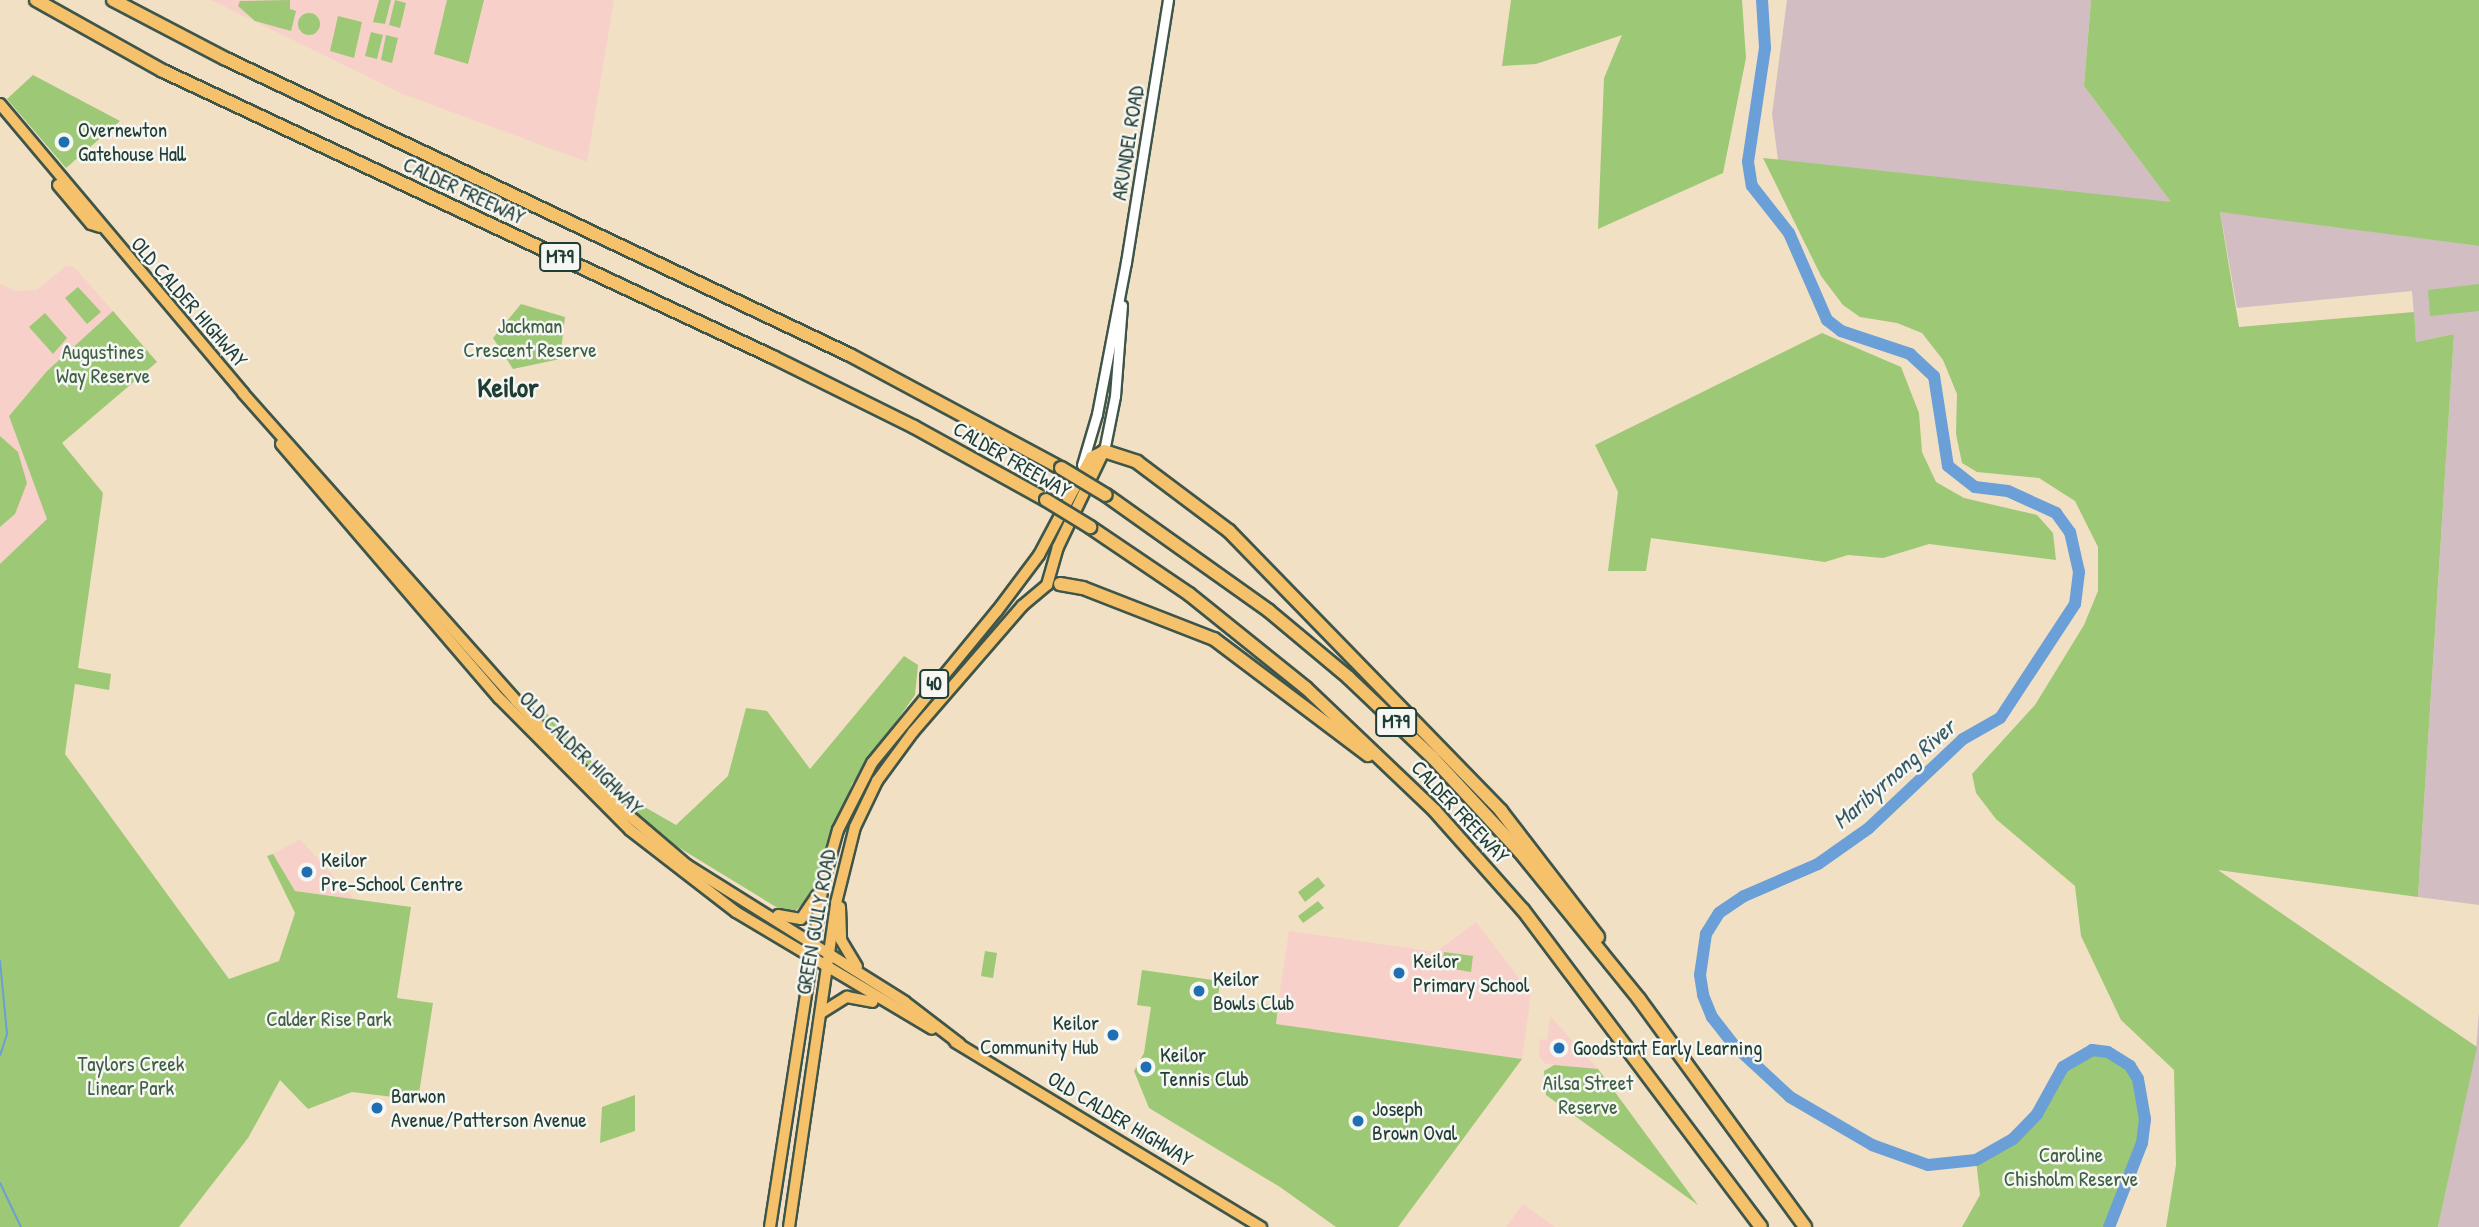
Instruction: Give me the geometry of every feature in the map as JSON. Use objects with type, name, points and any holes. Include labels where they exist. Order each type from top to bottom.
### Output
[{"type":"highway","name":"CALDER FREEWAY","points":[[36,0],[221,99],[773,357],[926,433],[1046,500],[1189,594],[1275,662],[1352,729],[1435,811],[1523,910],[1761,1227]]},
{"type":"highway","name":"CALDER FREEWAY","points":[[113,0],[226,59],[850,355],[1061,468],[1106,495],[1233,583],[1380,706],[1520,852],[1639,999],[1805,1227]]},
{"type":"highway","points":[[1104,451],[1137,462],[1212,517],[1413,717],[1538,854],[1639,999]]},
{"type":"highway","points":[[1060,584],[1083,588],[1214,639],[1358,746],[1435,811]]},
{"type":"main road","name":"OLD CALDER HIGHWAY","points":[[0,104],[100,227],[250,402],[251,409],[517,707],[650,847],[736,912],[1261,1227]]},
{"type":"main road","name":"OLD CALDER HIGHWAY","points":[[0,114],[86,218],[100,227]]},
{"type":"main road","points":[[1051,534],[1088,461],[1104,451]]},
{"type":"main road","name":"GREEN GULLY ROAD","points":[[789,1227],[841,873],[877,781],[972,662],[1046,585],[1058,547],[1104,451]]},
{"type":"main road","name":"GREEN GULLY ROAD","points":[[771,1227],[827,865],[838,830],[872,762],[1028,570],[1051,534]]},
{"type":"main road","points":[[1028,570],[1046,585],[1060,584]]},
{"type":"main road","name":"OLD CALDER HIGHWAY","points":[[517,707],[630,818],[687,864],[865,975],[960,1045]]},
{"type":"main road","points":[[687,864],[792,920],[810,911],[827,865]]},
{"type":"main road","points":[[841,873],[841,940],[865,975]]},
{"type":"main road","points":[[821,1013],[853,996],[905,1015]]},
{"type":"street","name":"ARUNDEL ROAD","points":[[1085,457],[1126,262],[1169,0]]},
{"type":"street","name":"ARUNDEL ROAD","points":[[1104,451],[1115,396],[1126,262]]},
{"type":"street","name":"GREEN GULLY ROAD","points":[[1051,534],[1085,457]]},
{"type":"shaded area","points":[[211,0],[614,0],[587,162],[403,94]]},
{"type":"shaded area","points":[[1787,0],[2091,0],[2084,86],[2172,203],[1778,160],[1772,114]]},
{"type":"shaded area","points":[[2220,211],[2479,246],[2479,905],[2418,897],[2454,334],[2416,342],[2412,291],[2237,308]]},
{"type":"shaded area","points":[[66,266],[74,267],[113,311],[47,371],[9,415],[48,519],[0,564],[0,284],[15,291],[37,290]]},
{"type":"shaded area","name":"Keilor Pre-School Centre","points":[[300,839],[354,899],[295,891],[273,854]]},
{"type":"shaded area","name":"Keilor Primary School","points":[[1476,922],[1531,994],[1522,1059],[1275,1024],[1289,931],[1436,952]]},
{"type":"shaded area","points":[[2479,1012],[2479,1227],[2438,1227],[2476,1049]]},
{"type":"shaded area","name":"Goodstart Early Learning","points":[[1550,1016],[1599,1071],[1544,1063],[1539,1055],[1540,1039],[1547,1040]]},
{"type":"shaded area","points":[[1524,1205],[1555,1227],[1506,1227]]},
{"type":"green space","points":[[290,0],[290,9],[296,11],[291,31],[255,21],[238,6],[240,1]]},
{"type":"green space","points":[[379,0],[391,0],[385,24],[373,22]]},
{"type":"green space","points":[[395,0],[406,3],[400,28],[389,25]]},
{"type":"green space","points":[[447,0],[484,0],[468,64],[434,54]]},
{"type":"green space","points":[[1511,0],[1742,0],[1746,58],[1723,173],[1598,229],[1604,78],[1622,35],[1536,64],[1502,66]]},
{"type":"green space","points":[[2091,0],[2479,0],[2479,246],[2220,212],[2239,327],[2414,312],[2416,342],[2454,334],[2418,897],[2218,870],[2477,1047],[2438,1227],[2166,1227],[2176,1165],[2174,1070],[2121,1020],[2081,936],[2075,886],[1996,819],[1976,793],[1972,774],[2035,705],[2084,625],[2098,591],[2098,547],[2075,501],[2039,478],[1977,472],[1962,463],[1956,434],[1957,394],[1943,360],[1922,333],[1897,323],[1860,317],[1843,305],[1821,276],[1763,158],[2171,202],[2084,86]]},
{"type":"green space","points":[[309,13],[319,20],[320,24],[313,34],[309,35],[299,28],[298,24],[305,14]]},
{"type":"green space","points":[[338,16],[362,22],[354,58],[330,51]]},
{"type":"green space","points":[[371,32],[383,35],[377,59],[365,56]]},
{"type":"green space","points":[[386,35],[398,38],[392,63],[381,60]]},
{"type":"green space","points":[[33,75],[120,121],[66,168],[7,99]]},
{"type":"green space","points":[[2479,284],[2479,311],[2430,316],[2428,290]]},
{"type":"green space","points":[[78,287],[101,312],[87,324],[65,298]]},
{"type":"green space","name":"Jackman Crescent Reserve","points":[[521,304],[565,317],[560,359],[513,369],[493,338]]},
{"type":"green space","name":"Taylors Creek Linear Park","points":[[113,311],[157,362],[62,443],[103,493],[78,668],[111,674],[109,690],[75,684],[65,754],[229,979],[279,961],[295,913],[267,856],[273,854],[295,891],[411,907],[397,998],[433,1003],[418,1100],[352,1092],[308,1109],[280,1080],[248,1138],[179,1227],[0,1227],[0,564],[47,519],[9,416],[47,371]]},
{"type":"green space","points":[[45,313],[67,338],[53,354],[29,327]]},
{"type":"green space","points":[[1822,333],[1901,367],[1919,413],[1922,452],[1936,482],[1964,498],[2037,515],[2053,533],[2056,560],[1929,544],[1883,558],[1848,555],[1825,562],[1651,538],[1646,571],[1608,571],[1618,492],[1595,445]]},
{"type":"green space","points":[[0,436],[18,452],[27,483],[15,514],[0,527]]},
{"type":"green space","points":[[904,656],[918,665],[915,695],[852,784],[812,895],[794,912],[781,910],[673,844],[630,810],[534,713],[540,706],[622,794],[676,825],[728,776],[746,708],[767,711],[810,769]]},
{"type":"green space","points":[[1318,877],[1325,886],[1305,902],[1298,892]]},
{"type":"green space","points":[[1318,901],[1324,908],[1303,923],[1298,916]]},
{"type":"green space","points":[[985,951],[997,953],[993,978],[981,976]]},
{"type":"green space","points":[[1444,952],[1473,956],[1471,972],[1442,967]]},
{"type":"green space","points":[[1142,970],[1220,981],[1218,998],[1278,1006],[1276,1024],[1522,1059],[1398,1227],[1336,1227],[1280,1187],[1149,1108],[1134,1071],[1144,1053],[1151,1007],[1137,1005]]},
{"type":"green space","name":"Caroline Chisholm Reserve","points":[[2092,1050],[2108,1052],[2130,1066],[2142,1096],[2142,1143],[2109,1227],[1962,1227],[1980,1195],[1976,1160],[2013,1139],[2037,1114],[2063,1067]]},
{"type":"green space","name":"Ailsa Street Reserve","points":[[1554,1065],[1598,1069],[1698,1205],[1546,1095],[1544,1071]]},
{"type":"green space","points":[[635,1095],[635,1131],[600,1143],[602,1107]]},
{"type":"waterway","name":"Maribyrnong River","points":[[1762,0],[1765,48],[1748,162],[1752,186],[1789,233],[1827,320],[1841,331],[1910,354],[1934,376],[1948,466],[1975,487],[2008,491],[2056,513],[2070,532],[2079,572],[2075,604],[2000,718],[1963,739],[1869,828],[1818,864],[1744,896],[1719,913],[1706,934],[1700,975],[1703,995],[1712,1017],[1735,1046],[1790,1097],[1872,1145],[1928,1165],[1976,1160],[2013,1139],[2037,1114],[2063,1067],[2092,1050],[2108,1052],[2130,1066],[2138,1079],[2145,1119],[2142,1143],[2109,1227]]},
{"type":"waterway","points":[[0,961],[7,1034],[0,1055]]},
{"type":"waterway","points":[[0,1183],[21,1227]]},
{"type":"place","name":"Overnewton Gatehouse Hall","points":[[64,142]]},
{"type":"place","name":"Keilor Pre-School Centre","points":[[307,872]]},
{"type":"place","name":"Keilor Primary School","points":[[1399,973]]},
{"type":"place","name":"Keilor Bowls Club","points":[[1199,991]]},
{"type":"place","name":"Keilor Community Hub","points":[[1113,1035]]},
{"type":"place","name":"Goodstart Early Learning","points":[[1559,1048]]},
{"type":"place","name":"Keilor Tennis Club","points":[[1146,1067]]},
{"type":"place","name":"Barwon Avenue/Patterson Avenue","points":[[377,1108]]},
{"type":"place","name":"Joseph Brown Oval","points":[[1358,1121]]},
{"type":"district","name":"Keilor","points":[[508,387]]},
{"type":"park label","name":"Augustines Way Reserve","points":[[103,364]]},
{"type":"park label","name":"Calder Rise Park","points":[[329,1019]]}]
